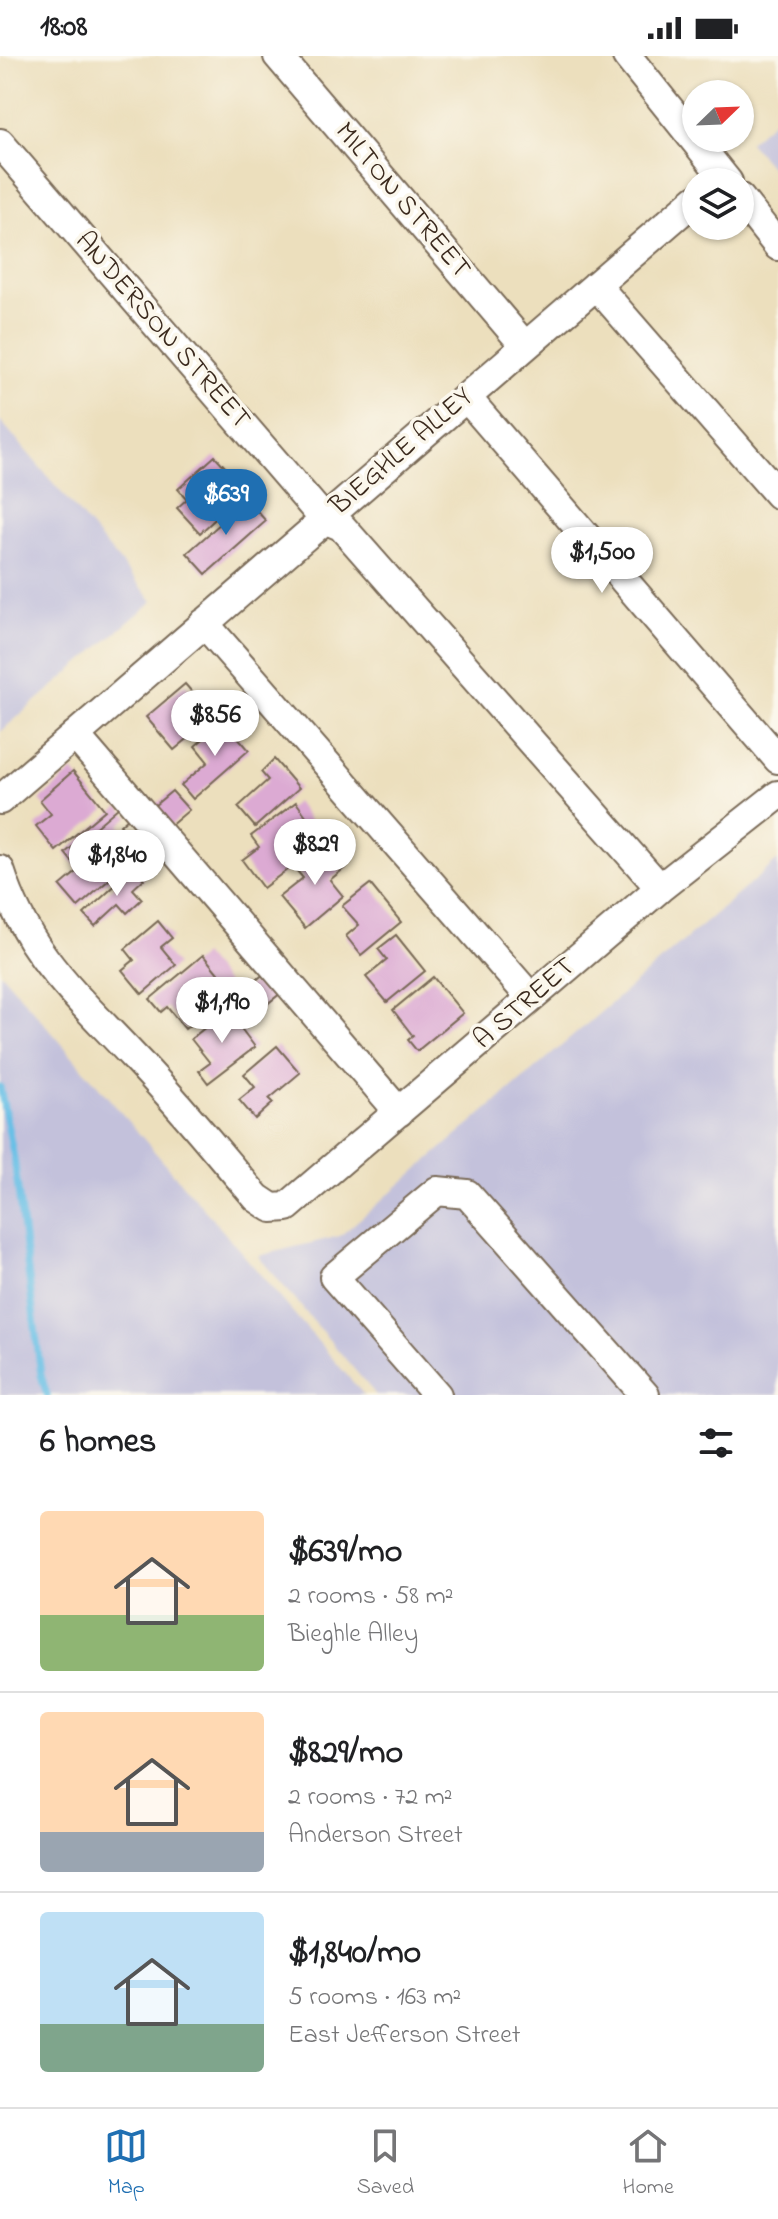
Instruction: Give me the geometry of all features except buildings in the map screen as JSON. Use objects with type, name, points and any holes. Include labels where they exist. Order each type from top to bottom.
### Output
[{"type":"street","name":"MILTON STREET","points":[[278,56],[525,346]]},
{"type":"street","points":[[627,56],[713,168]]},
{"type":"street","name":"ANDERSON STREET","points":[[0,143],[324,519],[341,526],[660,888]]},
{"type":"street","name":"BIEGHLE ALLEY","points":[[0,800],[682,211]]},
{"type":"street","points":[[754,216],[778,246]]},
{"type":"street","points":[[596,285],[778,494]]},
{"type":"street","points":[[466,397],[778,759]]},
{"type":"street","points":[[204,623],[531,998]]},
{"type":"street","points":[[75,735],[399,1112]]},
{"type":"street","name":"A STREET","points":[[0,870],[18,917],[60,982],[134,1056],[257,1198],[272,1208],[287,1207],[660,888],[778,795]]},
{"type":"street","points":[[437,1395],[334,1277],[437,1191],[467,1194],[645,1395]]},
{"type":"shaded area","points":[[778,116],[778,175],[754,148],[754,138]]},
{"type":"shaded area","points":[[0,420],[153,601],[0,732]]},
{"type":"shaded area","points":[[778,860],[778,1395],[376,1395],[258,1256],[340,1236]]},
{"type":"shaded area","points":[[0,972],[364,1395],[0,1395]]},
{"type":"waterway","points":[[0,1087],[14,1158],[41,1375],[47,1395]]}]
